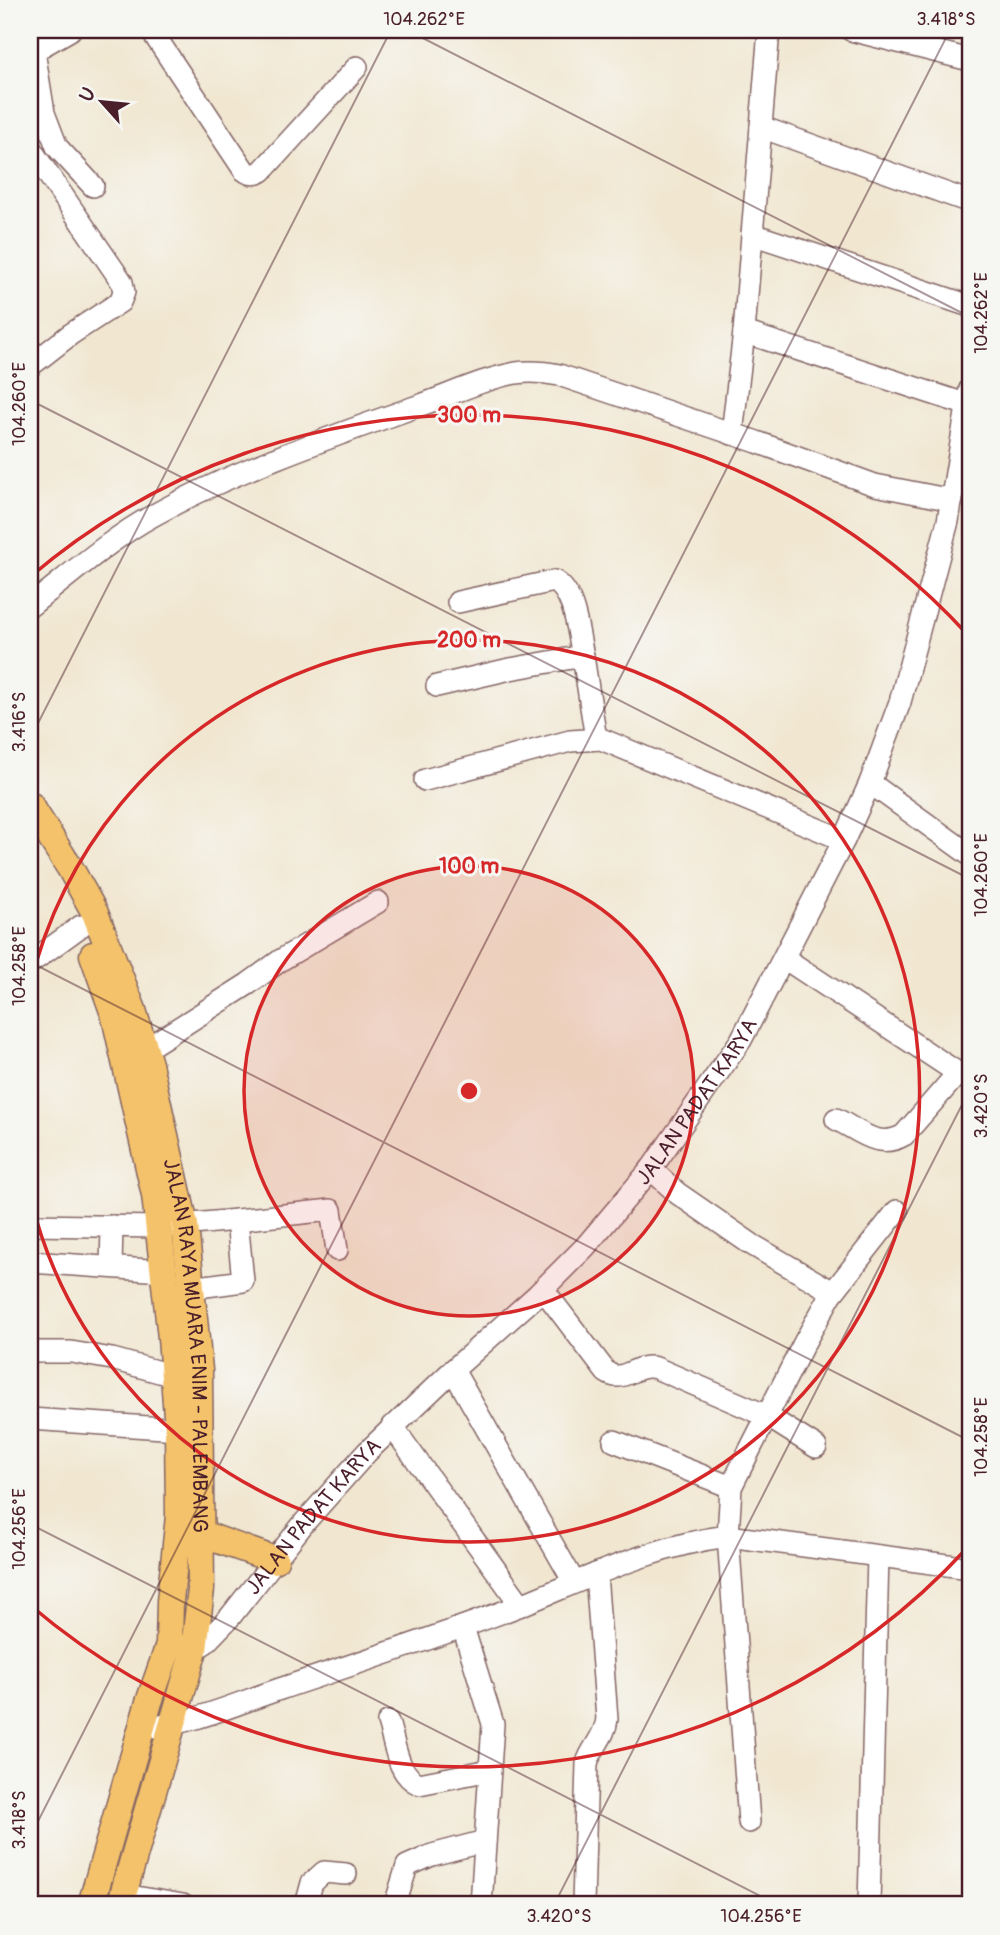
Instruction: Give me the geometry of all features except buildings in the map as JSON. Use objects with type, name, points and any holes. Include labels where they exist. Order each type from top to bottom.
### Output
[{"type":"main road","name":"JALAN RAYA MUARA ENIM - PALEMBANG","points":[[30,805],[64,857],[95,913],[133,1010],[185,1225],[199,1370],[189,1529],[170,1601],[182,1647],[171,1726],[124,1892]]},
{"type":"main road","name":"JALAN RAYA MUARA ENIM - PALEMBANG","points":[[30,833],[61,884],[81,926],[114,1017],[155,1195],[189,1529]]},
{"type":"main road","points":[[189,1529],[275,1560]]},
{"type":"main road","name":"JALAN RAYA MUARA ENIM - PALEMBANG","points":[[91,1905],[142,1728],[182,1647]]},
{"type":"main road","points":[[103,1868],[124,1892]]},
{"type":"street","points":[[70,30],[32,52],[44,113],[57,147],[93,186]]},
{"type":"street","points":[[151,30],[248,174],[256,175],[262,171],[357,67]]},
{"type":"street","points":[[732,434],[744,332],[769,30]]},
{"type":"street","points":[[850,30],[970,60]]},
{"type":"street","points":[[761,127],[970,202]]},
{"type":"street","points":[[30,148],[122,282],[124,292],[120,302],[71,334],[30,366]]},
{"type":"street","points":[[752,234],[970,306]]},
{"type":"street","points":[[744,332],[969,397]]},
{"type":"street","points":[[30,606],[152,515],[218,483],[372,422],[515,373],[537,371],[559,375],[875,485],[952,500]]},
{"type":"street","name":"JALAN PADAT KARYA","points":[[182,1647],[205,1643],[230,1618],[331,1492],[392,1426],[543,1289],[585,1247],[651,1169],[741,1040],[844,840],[870,783],[900,702],[922,628],[952,500],[965,458],[969,397]]},
{"type":"street","points":[[458,602],[554,581],[561,584],[569,595],[583,656],[596,739]]},
{"type":"street","points":[[437,686],[583,656]]},
{"type":"street","points":[[425,780],[570,741],[607,740],[844,840]]},
{"type":"street","points":[[870,783],[970,855]]},
{"type":"street","points":[[144,1050],[281,960],[378,902]]},
{"type":"street","points":[[30,963],[81,926]]},
{"type":"street","points":[[784,958],[964,1077],[904,1135],[893,1142],[879,1142],[836,1119]]},
{"type":"street","points":[[651,1169],[677,1193],[751,1244],[833,1292]]},
{"type":"street","points":[[30,1225],[159,1227],[331,1210],[337,1250]]},
{"type":"street","points":[[749,1822],[727,1536],[731,1487],[833,1292],[897,1211]]},
{"type":"street","points":[[191,1288],[243,1281],[237,1220]]},
{"type":"street","points":[[111,1267],[112,1226]]},
{"type":"street","points":[[30,1262],[164,1271]]},
{"type":"street","points":[[543,1289],[613,1377],[621,1377],[642,1366],[648,1366],[767,1416],[816,1447]]},
{"type":"street","points":[[30,1352],[85,1354],[174,1377]]},
{"type":"street","points":[[453,1370],[574,1582]]},
{"type":"street","points":[[30,1419],[177,1429]]},
{"type":"street","points":[[392,1426],[521,1605]]},
{"type":"street","points":[[614,1441],[731,1487]]},
{"type":"street","points":[[142,1728],[171,1726],[463,1627],[574,1582],[674,1546],[727,1536],[970,1568]]},
{"type":"street","points":[[869,1905],[878,1556]]},
{"type":"street","points":[[583,1905],[587,1763],[590,1754],[603,1737],[607,1720],[596,1574]]},
{"type":"street","points":[[463,1627],[491,1715],[493,1733],[481,1905]]},
{"type":"street","points":[[388,1722],[404,1773],[410,1781],[419,1784],[490,1770]]},
{"type":"street","points":[[395,1905],[407,1866],[432,1855],[485,1841]]},
{"type":"street","points":[[306,1905],[312,1883],[324,1872],[346,1874]]},
{"type":"street","points":[[124,1892],[183,1905]]}]
